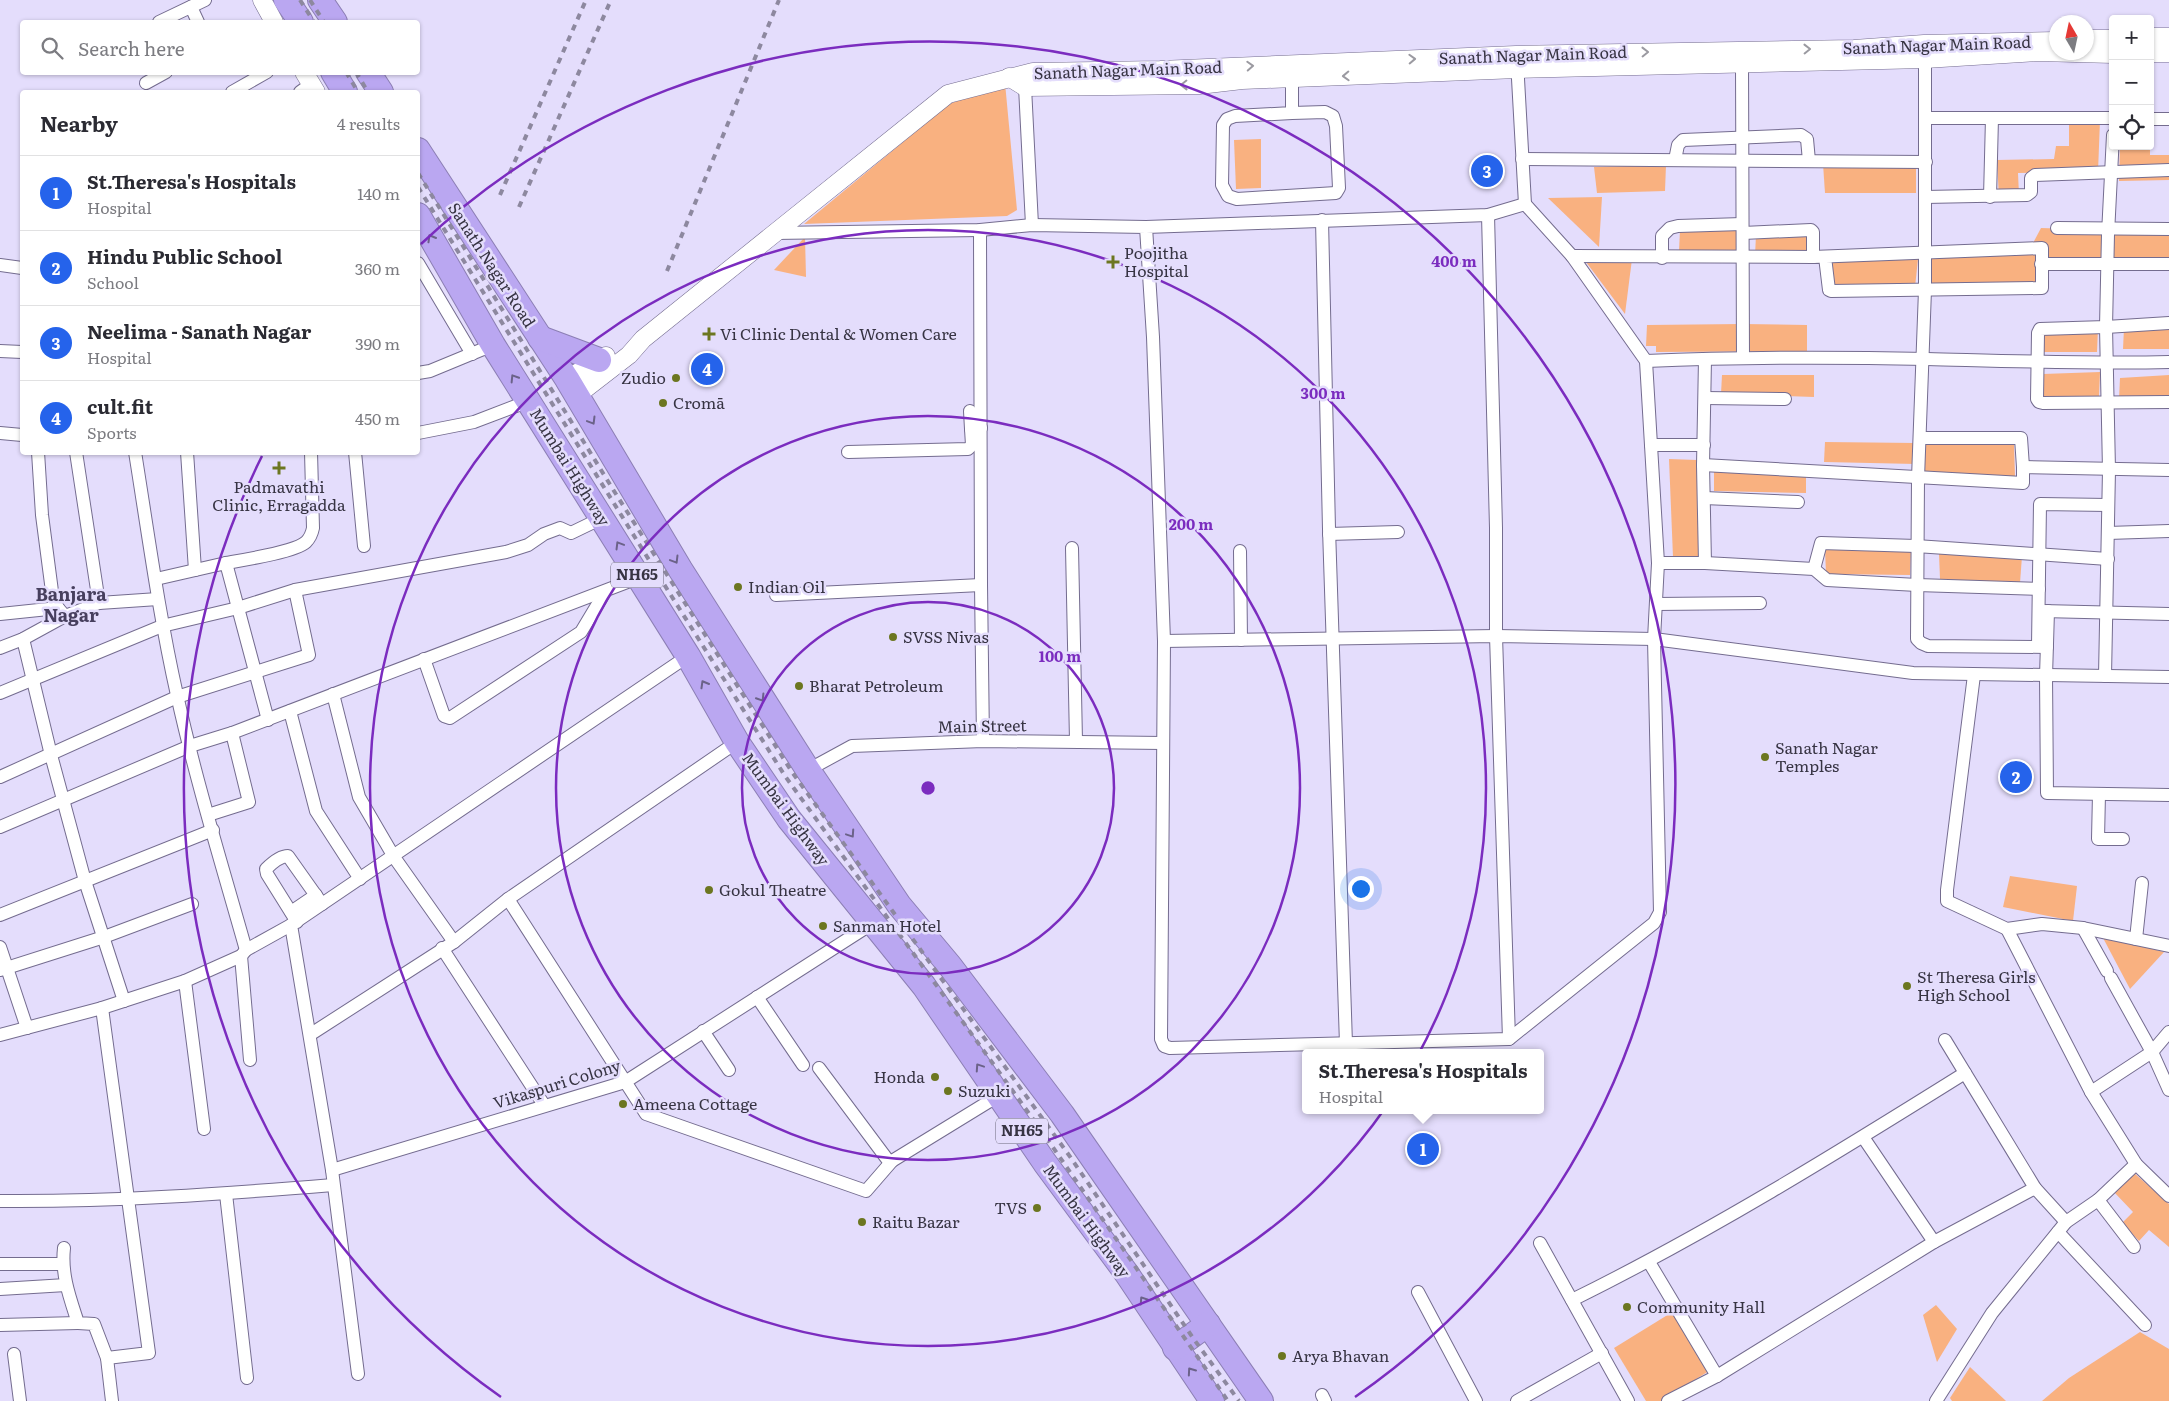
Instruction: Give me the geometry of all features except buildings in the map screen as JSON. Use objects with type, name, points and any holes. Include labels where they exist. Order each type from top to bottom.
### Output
[{"type":"highway","points":[[286,0],[300,20]]},
{"type":"highway","points":[[335,75],[344,90]]},
{"type":"highway","points":[[370,75],[380,90]]},
{"type":"highway","name":"Sanath Nagar Road","points":[[420,153],[572,387]]},
{"type":"highway","name":"Mumbai Highway","points":[[420,218],[493,345],[688,656],[737,742],[789,819],[924,986],[998,1096],[1127,1274],[1212,1401]]},
{"type":"highway","points":[[540,338],[599,360]]},
{"type":"highway","name":"NH65","points":[[572,387],[680,568],[808,770],[898,905],[950,966],[1062,1114],[1262,1401]]},
{"type":"highway","points":[[924,986],[950,966]]},
{"type":"highway","points":[[1175,1348],[1208,1324]]},
{"type":"street","points":[[163,20],[205,0]]},
{"type":"street","points":[[262,0],[273,20]]},
{"type":"street","points":[[191,7],[197,20]]},
{"type":"street","points":[[2154,37],[2169,37]]},
{"type":"street","points":[[2094,39],[2109,38]]},
{"type":"street","name":"Sanath Nagar Main Road","points":[[643,339],[948,94],[1009,77],[1033,72],[1517,62],[2049,40]]},
{"type":"street","points":[[1009,77],[1025,87],[1200,85],[1242,80],[1517,62],[1742,65],[1925,59],[2040,52],[2109,54]]},
{"type":"street","points":[[2154,53],[2169,53]]},
{"type":"street","points":[[1925,59],[1925,290],[1916,546],[1917,639],[1928,646],[2042,646]]},
{"type":"street","points":[[1146,227],[1153,337],[1164,641],[1161,1039],[1164,1046],[1170,1048],[1509,1040],[1658,918],[1660,902],[1654,639],[1658,563],[1646,361],[1572,256],[1525,204],[1517,62]]},
{"type":"street","points":[[1742,65],[1743,358]]},
{"type":"street","points":[[146,84],[161,75]]},
{"type":"street","points":[[236,90],[262,75]]},
{"type":"street","points":[[1292,78],[1292,114]]},
{"type":"street","points":[[1025,87],[1032,224]]},
{"type":"street","points":[[1326,112],[1333,116],[1336,126],[1339,188],[1336,193],[1237,199],[1228,196],[1222,185],[1223,125],[1227,119],[1235,116],[1292,114],[1326,112]]},
{"type":"street","points":[[1926,118],[2109,118]]},
{"type":"street","points":[[1990,197],[1992,118]]},
{"type":"street","points":[[2154,119],[2169,119]]},
{"type":"street","points":[[1675,160],[1678,145],[1681,141],[1801,135],[1807,139],[1809,161]]},
{"type":"street","points":[[2106,676],[2109,470],[2106,327],[2112,150]]},
{"type":"street","points":[[1522,159],[1926,162]]},
{"type":"street","points":[[1925,197],[2027,195],[2031,192],[2031,178],[2035,175],[2169,170]]},
{"type":"street","points":[[774,233],[980,230],[1032,224],[1146,227],[1488,215],[1525,204]]},
{"type":"street","points":[[1488,215],[1496,528],[1496,636],[1509,1040]]},
{"type":"street","points":[[1322,220],[1332,639],[1346,1044]]},
{"type":"street","points":[[1572,256],[1662,258],[1819,257],[2042,248],[2042,288],[1831,292],[1829,290],[1819,257],[1812,232],[1810,230],[1678,226],[1670,228],[1662,236],[1662,258]]},
{"type":"street","points":[[2057,228],[2169,229]]},
{"type":"street","points":[[980,230],[975,421],[984,741]]},
{"type":"street","points":[[2042,264],[2169,264]]},
{"type":"street","points":[[0,272],[0,265],[20,268]]},
{"type":"street","points":[[420,266],[472,354]]},
{"type":"street","points":[[2169,323],[2106,327],[2040,328],[2038,333],[2037,399],[2039,402],[2169,402]]},
{"type":"street","points":[[572,387],[599,360],[643,339]]},
{"type":"street","points":[[572,387],[629,355],[643,339]]},
{"type":"street","points":[[420,373],[430,371],[493,345]]},
{"type":"street","points":[[0,350],[20,352]]},
{"type":"street","points":[[1646,361],[1743,358],[1924,359],[2107,364],[2169,362]]},
{"type":"street","points":[[1704,563],[1705,359]]},
{"type":"street","points":[[1705,398],[1785,399]]},
{"type":"street","points":[[420,433],[474,422],[528,401]]},
{"type":"street","points":[[848,452],[968,449],[972,445],[975,421]]},
{"type":"street","points":[[0,433],[20,435]]},
{"type":"street","points":[[1703,466],[1817,470],[1918,478],[2023,483],[2021,438],[1920,438]]},
{"type":"street","points":[[1651,444],[1704,445]]},
{"type":"street","points":[[38,455],[42,514],[53,599],[61,612]]},
{"type":"street","points":[[76,455],[99,604]]},
{"type":"street","points":[[135,455],[162,626],[177,697],[244,953],[250,1060]]},
{"type":"street","points":[[188,455],[195,570]]},
{"type":"street","points":[[156,579],[275,554],[306,543],[312,534],[313,528],[311,455]]},
{"type":"street","points":[[355,455],[364,546]]},
{"type":"street","points":[[2023,467],[2169,470]]},
{"type":"street","points":[[1704,498],[1798,502]]},
{"type":"street","points":[[2108,505],[2040,504],[2039,589],[2043,611],[2042,646],[2046,676],[2047,793],[2169,795]]},
{"type":"street","points":[[0,693],[162,626],[238,608],[295,590],[506,552],[528,545],[544,534],[560,528],[571,533],[602,518]]},
{"type":"street","points":[[2108,532],[2169,531]]},
{"type":"street","points":[[1329,534],[1398,532]]},
{"type":"street","points":[[1814,569],[1821,544],[1916,546],[2108,559]]},
{"type":"street","points":[[1072,548],[1076,741]]},
{"type":"street","points":[[1240,551],[1241,640]]},
{"type":"street","points":[[226,563],[268,720]]},
{"type":"street","points":[[1658,563],[1704,563],[1814,569],[1827,580],[2039,589]]},
{"type":"street","points":[[0,827],[190,746],[268,720],[424,658],[605,592],[638,578]]},
{"type":"street","points":[[776,595],[981,585]]},
{"type":"street","points":[[0,777],[177,697],[309,656],[295,590]]},
{"type":"street","points":[[424,658],[444,716],[450,718],[581,632],[605,592]]},
{"type":"street","points":[[0,614],[61,612],[99,604],[158,599]]},
{"type":"street","points":[[1656,604],[1760,603]]},
{"type":"street","points":[[2043,611],[2169,614]]},
{"type":"street","points":[[0,648],[23,640],[61,612]]},
{"type":"street","points":[[1164,641],[1496,636],[1654,639],[1913,673],[2169,677]]},
{"type":"street","points":[[23,640],[51,755],[85,881],[124,1001]]},
{"type":"street","points":[[0,1036],[102,1008],[185,981],[244,953],[319,900],[360,879],[394,857],[688,656]]},
{"type":"street","points":[[1974,675],[1947,900],[1955,906],[2007,929],[2042,924],[2083,928],[2169,946]]},
{"type":"street","points":[[333,694],[359,798],[394,857],[454,942]]},
{"type":"street","points":[[290,711],[316,811],[360,879]]},
{"type":"street","points":[[208,815],[249,802],[232,733]]},
{"type":"street","name":"Main Street","points":[[808,770],[852,746],[984,741],[1163,743]]},
{"type":"street","points":[[311,1034],[454,942],[508,899],[737,742]]},
{"type":"street","points":[[2099,794],[2098,839],[2124,839]]},
{"type":"street","points":[[0,915],[212,830]]},
{"type":"street","points":[[319,900],[288,856],[283,856],[266,869],[293,920],[332,1170],[358,1374]]},
{"type":"street","points":[[2136,939],[2142,883]]},
{"type":"street","points":[[508,899],[643,1111],[649,1116],[866,1191],[892,1161],[998,1096]]},
{"type":"street","points":[[4,969],[104,937],[192,904]]},
{"type":"street","name":"Vikaspuri Colony","points":[[332,1170],[625,1082],[873,923]]},
{"type":"street","points":[[2083,928],[2152,1052],[2169,1090]]},
{"type":"street","points":[[2007,929],[2091,1092],[2136,1164],[2169,1196]]},
{"type":"street","points":[[0,947],[4,969],[27,1028]]},
{"type":"street","points":[[442,948],[544,1105]]},
{"type":"street","points":[[185,981],[204,1129]]},
{"type":"street","points":[[757,996],[803,1065]]},
{"type":"street","points":[[102,1008],[149,1353],[107,1358]]},
{"type":"street","points":[[703,1031],[729,1070]]},
{"type":"street","points":[[2091,1092],[2152,1052],[2169,1032]]},
{"type":"street","points":[[1945,1040],[2035,1188],[2062,1227],[2145,1325]]},
{"type":"street","points":[[819,1068],[887,1159],[892,1161]]},
{"type":"street","points":[[1572,1300],[1649,1262],[1863,1137],[1965,1073]]},
{"type":"street","points":[[1863,1137],[1934,1242]]},
{"type":"street","points":[[1936,1401],[1992,1313],[2062,1227],[2098,1200],[2136,1164]]},
{"type":"street","points":[[0,1201],[61,1202],[226,1194],[333,1185]]},
{"type":"street","points":[[1668,1401],[1717,1376],[1934,1242],[2035,1188]]},
{"type":"street","points":[[226,1194],[247,1378]]},
{"type":"street","points":[[2098,1200],[2134,1247]]},
{"type":"street","points":[[1540,1243],[1628,1401]]},
{"type":"street","points":[[64,1248],[62,1264],[66,1285],[78,1323]]},
{"type":"street","points":[[1649,1262],[1717,1376]]},
{"type":"street","points":[[0,1264],[62,1264]]},
{"type":"street","points":[[0,1289],[66,1285]]},
{"type":"street","points":[[1418,1292],[1476,1401]]},
{"type":"street","points":[[0,1326],[94,1324],[107,1358],[112,1401]]},
{"type":"street","points":[[1517,1401],[1602,1353]]},
{"type":"street","points":[[14,1354],[20,1401]]},
{"type":"shaded area","points":[[1005,83],[1017,210],[1007,216],[804,224],[949,104]]},
{"type":"shaded area","points":[[2100,120],[2098,172],[2018,173],[2019,195],[1999,199],[1997,160],[2054,159],[2056,146],[2069,146],[2069,121]]},
{"type":"shaded area","points":[[1261,139],[1261,188],[1236,189],[1234,140]]},
{"type":"shaded area","points":[[2120,150],[2150,150],[2150,155],[2169,155],[2169,180],[2119,181]]},
{"type":"shaded area","points":[[1916,161],[1916,193],[1825,193],[1823,164]]},
{"type":"shaded area","points":[[1666,165],[1665,191],[1597,193],[1594,167]]},
{"type":"shaded area","points":[[1602,197],[1599,247],[1548,198]]},
{"type":"shaded area","points":[[1736,228],[1736,251],[1679,251],[1680,230]]},
{"type":"shaded area","points":[[2041,228],[2105,230],[2106,261],[2044,262],[2032,245]]},
{"type":"shaded area","points":[[2111,232],[2169,233],[2169,262],[2109,262]]},
{"type":"shaded area","points":[[1812,233],[1812,256],[1755,256],[1756,235]]},
{"type":"shaded area","points":[[805,237],[806,277],[774,270]]},
{"type":"shaded area","points":[[2040,250],[2036,286],[1928,287],[1928,254]]},
{"type":"shaded area","points":[[1829,258],[1918,259],[1915,287],[1831,290]]},
{"type":"shaded area","points":[[1632,259],[1625,314],[1586,262]]},
{"type":"shaded area","points":[[1647,325],[1807,325],[1807,351],[1656,352],[1656,346],[1646,346]]},
{"type":"shaded area","points":[[2169,326],[2169,349],[2123,349],[2124,328]]},
{"type":"shaded area","points":[[2098,328],[2097,352],[2040,352],[2041,331]]},
{"type":"shaded area","points":[[2100,372],[2099,396],[2042,396],[2043,374]]},
{"type":"shaded area","points":[[1722,375],[1814,375],[1814,397],[1721,394]]},
{"type":"shaded area","points":[[2169,375],[2169,399],[2119,399],[2120,378]]},
{"type":"shaded area","points":[[1925,440],[2014,444],[2015,477],[1923,472]]},
{"type":"shaded area","points":[[1825,442],[1916,443],[1916,464],[1824,462]]},
{"type":"shaded area","points":[[1669,459],[1697,460],[1703,557],[1673,557]]},
{"type":"shaded area","points":[[1714,472],[1806,472],[1806,493],[1714,491]]},
{"type":"shaded area","points":[[1825,549],[1911,549],[1910,575],[1826,574]]},
{"type":"shaded area","points":[[1939,554],[2022,556],[2020,583],[1940,579]]},
{"type":"shaded area","points":[[2010,876],[2077,886],[2073,921],[2003,907]]},
{"type":"shaded area","points":[[2102,936],[2164,952],[2130,989]]},
{"type":"shaded area","points":[[2133,1172],[2169,1204],[2169,1247],[2149,1230],[2139,1241],[2122,1223],[2133,1212],[2114,1192]]},
{"type":"shaded area","points":[[1936,1305],[1957,1329],[1937,1362],[1923,1315]]},
{"type":"shaded area","points":[[1674,1311],[1709,1371],[1661,1401],[1646,1401],[1614,1348]]},
{"type":"shaded area","points":[[2140,1332],[2169,1349],[2169,1401],[2042,1401],[2069,1378]]},
{"type":"shaded area","points":[[1970,1367],[2006,1401],[1952,1401],[1950,1398]]},
{"type":"railway","points":[[300,0],[313,20]]},
{"type":"railway","points":[[310,0],[323,20]]},
{"type":"railway","points":[[500,195],[586,0]]},
{"type":"railway","points":[[519,207],[611,0]]},
{"type":"railway","points":[[667,271],[779,0]]},
{"type":"railway","points":[[348,75],[357,90]]},
{"type":"railway","points":[[358,75],[367,90]]},
{"type":"railway","points":[[420,176],[614,491],[792,772],[1071,1158],[1193,1338],[1239,1401]]},
{"type":"railway","points":[[420,190],[785,776],[1041,1130],[1228,1401]]},
{"type":"place","name":"Neelima - Sanath Nagar","points":[[1487,171]]},
{"type":"place","name":"Poojitha Hospital","points":[[1113,262]]},
{"type":"place","name":"Vi Clinic Dental & Women Care","points":[[709,334]]},
{"type":"place","name":"cult.fit","points":[[707,369]]},
{"type":"place","name":"Zudio","points":[[676,378]]},
{"type":"place","name":"Cromā","points":[[663,403]]},
{"type":"place","name":"Padmavathi Clinic, Erragadda","points":[[279,468]]},
{"type":"place","name":"Indian Oil","points":[[738,587]]},
{"type":"place","name":"SVSS Nivas","points":[[893,637]]},
{"type":"place","name":"Bharat Petroleum","points":[[799,686]]},
{"type":"place","name":"Sanath Nagar Temples","points":[[1765,757]]},
{"type":"place","name":"Hindu Public School","points":[[2016,777]]},
{"type":"place","name":"Gokul Theatre","points":[[709,890]]},
{"type":"place","name":"Sanman Hotel","points":[[823,926]]},
{"type":"place","name":"St Theresa Girls High School","points":[[1907,986]]},
{"type":"place","name":"Honda","points":[[935,1077]]},
{"type":"place","name":"Suzuki","points":[[948,1091]]},
{"type":"place","name":"Ameena Cottage","points":[[623,1104]]},
{"type":"place","name":"St.Theresa's Hospitals","points":[[1423,1149]]},
{"type":"place","name":"TVS","points":[[1037,1208]]},
{"type":"place","name":"Raitu Bazar","points":[[862,1222]]},
{"type":"place","name":"Community Hall","points":[[1627,1307]]},
{"type":"place","name":"Arya Bhavan","points":[[1282,1356]]},
{"type":"district","name":"Banjara Nagar","points":[[71,605]]}]
